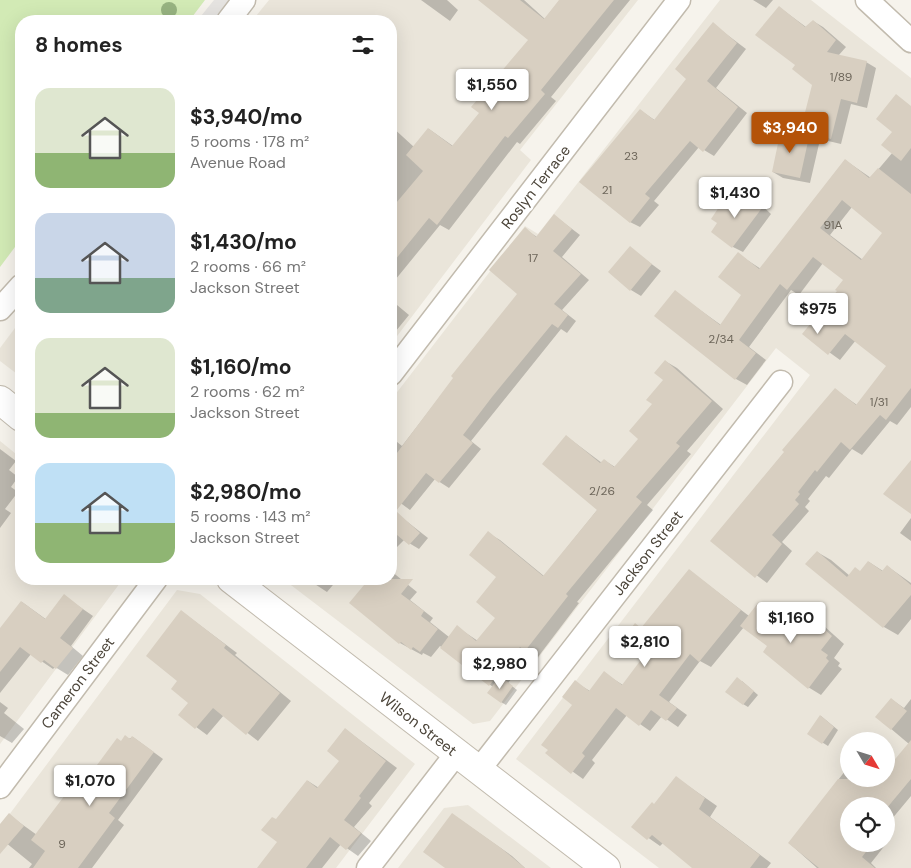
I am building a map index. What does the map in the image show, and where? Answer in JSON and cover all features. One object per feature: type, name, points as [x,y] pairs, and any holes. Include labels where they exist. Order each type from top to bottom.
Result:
[{"type":"street","points":[[233,15],[244,0]]},
{"type":"street","name":"Roslyn Terrace","points":[[397,366],[679,0]]},
{"type":"street","points":[[867,0],[911,42]]},
{"type":"street","points":[[0,309],[15,293]]},
{"type":"street","name":"Jackson Street","points":[[478,771],[782,382]]},
{"type":"street","points":[[0,400],[15,411]]},
{"type":"street","name":"Cameron Street","points":[[0,787],[152,585]]},
{"type":"street","name":"Wilson Street","points":[[240,585],[606,868]]},
{"type":"street","points":[[368,868],[456,754]]},
{"type":"shaded area","points":[[214,0],[233,0],[221,15],[202,15]]},
{"type":"shaded area","points":[[269,0],[638,0],[520,150],[531,160],[397,336],[397,15],[257,15]]},
{"type":"shaded area","points":[[720,0],[811,0],[911,78],[911,868],[659,868],[516,759],[810,375],[776,348],[490,721],[473,724],[291,585],[397,585],[397,392],[525,226],[538,234]]},
{"type":"shaded area","points":[[15,328],[15,372],[0,361],[0,348]]},
{"type":"shaded area","points":[[0,441],[15,453],[15,585],[119,585],[0,744]]},
{"type":"shaded area","points":[[177,590],[200,594],[415,764],[336,868],[0,868],[0,827]]},
{"type":"shaded area","points":[[468,805],[551,868],[398,868],[444,808]]},
{"type":"green space","points":[[0,0],[205,0],[194,15],[15,15],[15,247],[0,267]]},
{"type":"building","points":[[478,0],[520,0],[544,19],[559,0],[614,0],[541,90],[545,94],[508,138],[505,136],[437,225],[429,218],[397,258],[397,202],[423,171],[406,155],[428,128],[452,146],[479,113],[471,107],[528,40]]},
{"type":"building","points":[[779,6],[805,27],[813,20],[836,40],[827,52],[867,61],[857,103],[841,99],[831,139],[800,132],[812,85],[792,69],[795,65],[755,35]]},
{"type":"building","points":[[713,22],[737,43],[707,81],[738,107],[703,152],[690,141],[645,194],[650,198],[630,223],[579,182],[640,109],[654,120],[686,79],[675,69]]},
{"type":"building","points":[[896,94],[911,106],[911,148],[901,161],[881,145],[892,132],[876,119]]},
{"type":"building","points":[[781,129],[809,137],[800,178],[772,172]]},
{"type":"building","points":[[845,159],[869,178],[878,168],[911,194],[911,388],[886,420],[880,415],[850,450],[841,442],[817,472],[815,470],[798,492],[800,494],[795,500],[799,504],[772,535],[782,544],[755,578],[710,541],[784,452],[782,450],[835,388],[856,405],[886,366],[845,334],[828,355],[802,334],[837,291],[835,290],[843,280],[813,257],[787,290],[780,284],[739,340],[756,353],[735,380],[654,316],[675,290],[720,325],[741,295],[718,277],[738,252],[759,269]],"holes":[[[842,200],[882,233],[861,260],[820,228]]]},
{"type":"building","points":[[743,190],[762,208],[732,248],[711,232],[717,223],[711,219],[723,201],[730,206]]},
{"type":"building","points":[[554,214],[572,229],[553,251],[581,274],[554,304],[568,315],[558,328],[552,324],[492,397],[463,435],[473,443],[439,483],[426,473],[397,510],[397,453],[453,378],[451,376],[517,294],[489,270],[525,227],[536,237]]},
{"type":"building","points":[[630,246],[652,264],[630,291],[608,272]]},
{"type":"building","points":[[665,360],[712,401],[676,443],[680,446],[636,497],[642,502],[566,594],[568,596],[525,651],[520,647],[489,686],[440,648],[457,625],[476,641],[495,618],[476,602],[496,577],[469,555],[488,531],[543,576],[597,510],[542,464],[566,435],[600,463],[604,459],[614,467],[638,439],[629,431],[652,404],[646,400],[663,380],[654,373]]},
{"type":"building","points":[[911,460],[911,514],[883,494]]},
{"type":"building","points":[[397,512],[420,533],[409,545],[397,535]]},
{"type":"building","points":[[817,551],[847,577],[855,567],[860,571],[868,561],[882,571],[887,565],[911,585],[911,595],[883,628],[805,564]]},
{"type":"building","points":[[689,569],[741,610],[699,662],[690,654],[659,695],[677,708],[666,721],[651,710],[639,726],[616,708],[582,753],[585,756],[571,774],[545,753],[548,750],[541,745],[572,705],[562,697],[575,680],[589,691],[604,671],[622,685],[643,657],[622,640],[635,623],[641,628]]},
{"type":"building","points":[[397,579],[413,579],[401,594],[424,611],[421,616],[438,629],[420,652],[413,647],[411,650],[401,642],[399,644],[349,603],[364,585],[397,585]]},
{"type":"building","points":[[64,594],[83,609],[60,638],[73,648],[56,669],[44,660],[41,663],[20,647],[0,672],[0,628],[21,601],[45,619]]},
{"type":"building","points":[[758,603],[797,634],[811,617],[832,636],[821,650],[828,655],[826,658],[829,661],[808,689],[763,652],[767,646],[740,626]]},
{"type":"building","points":[[181,610],[226,645],[224,648],[280,693],[246,735],[213,708],[195,729],[178,715],[188,703],[171,689],[177,681],[146,656]]},
{"type":"building","points":[[500,676],[513,686],[501,703],[487,693]]},
{"type":"building","points":[[737,677],[754,691],[743,705],[725,692]]},
{"type":"building","points":[[891,698],[907,711],[891,730],[875,717]]},
{"type":"building","points":[[820,715],[834,727],[822,744],[807,734]]},
{"type":"building","points":[[345,728],[386,761],[359,796],[361,798],[344,820],[361,833],[346,850],[330,837],[306,868],[257,868],[277,842],[261,830],[272,817],[276,819],[307,780],[317,788],[339,761],[327,751]]},
{"type":"building","points":[[125,735],[130,739],[132,736],[154,752],[109,813],[115,818],[78,868],[33,868],[45,851],[31,840],[68,791],[75,796],[99,767],[97,765],[117,738],[121,741]]},
{"type":"building","points":[[911,740],[911,779],[895,798],[840,797],[840,852],[866,852],[862,857],[875,868],[819,868],[788,843],[838,779],[840,779],[840,788],[895,788],[895,759]]},
{"type":"building","points":[[676,776],[705,798],[699,809],[760,855],[750,868],[692,868],[652,835],[647,840],[631,827],[652,802],[654,804]]},
{"type":"building","points":[[9,813],[24,826],[0,854],[0,824]]},
{"type":"building","points":[[452,813],[501,848],[525,868],[445,868],[423,852]]}]
